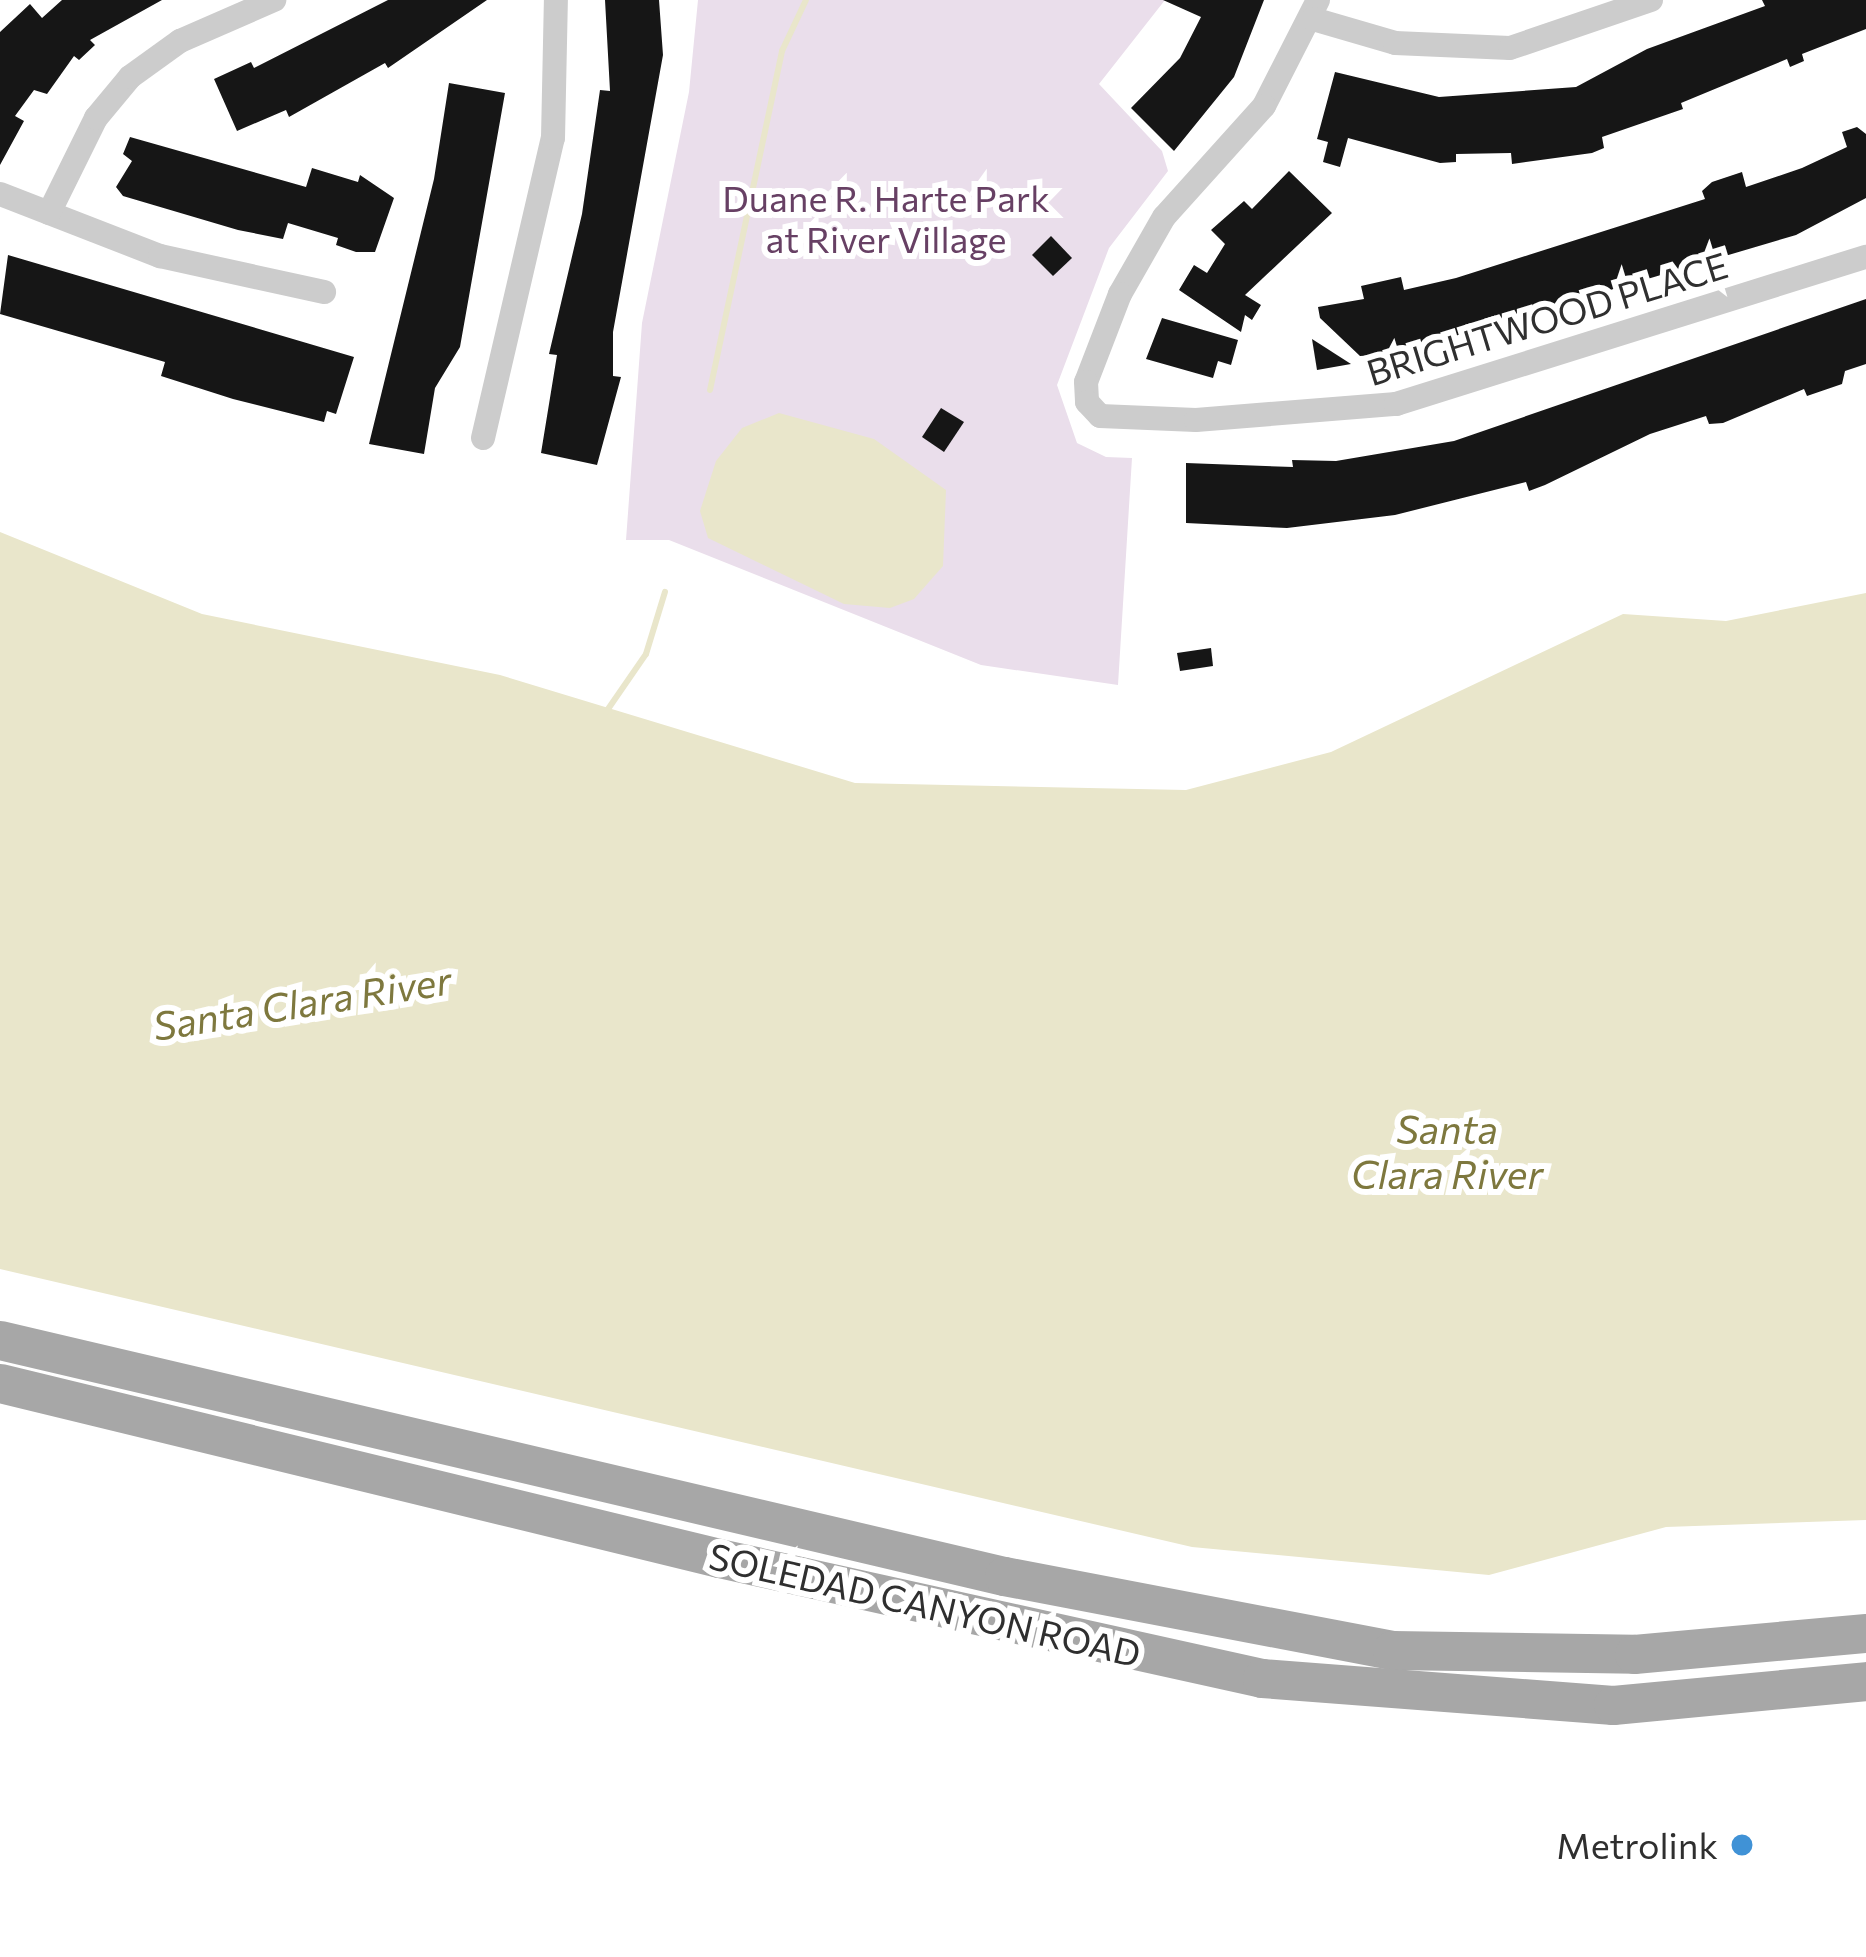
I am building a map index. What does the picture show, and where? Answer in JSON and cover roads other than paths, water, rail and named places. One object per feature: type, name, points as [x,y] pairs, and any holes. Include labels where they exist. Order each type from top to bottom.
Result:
[{"type":"main road","name":"SOLEDAD CANYON ROAD","points":[[0,1340],[979,1570],[1392,1649],[1634,1654],[1866,1633]]},
{"type":"main road","name":"SOLEDAD CANYON ROAD","points":[[0,1383],[719,1558],[1262,1678],[1613,1705],[1866,1681]]},
{"type":"main road","points":[[719,1558],[727,1547],[753,1540],[948,1584],[979,1570]]},
{"type":"street","points":[[49,213],[96,118],[130,77],[180,41],[274,0]]},
{"type":"street","points":[[483,438],[553,137],[556,0]]},
{"type":"street","points":[[1315,10],[1395,43],[1510,48],[1651,0]]},
{"type":"street","name":"BRIGHTWOOD PLACE","points":[[1315,10],[1264,106],[1164,217],[1120,294],[1086,382],[1087,402],[1100,416],[1196,421],[1396,404],[1866,257]]},
{"type":"street","points":[[0,194],[160,256],[324,292]]},
{"type":"water","points":[[779,413],[874,439],[946,490],[943,566],[914,599],[890,608],[844,604],[708,538],[700,511],[716,461],[742,428]]},
{"type":"water","name":"Santa Clara River","points":[[0,532],[202,614],[500,675],[855,783],[1186,790],[1331,752],[1623,614],[1726,621],[1866,593],[1866,1520],[1666,1527],[1489,1575],[1192,1547],[0,1269]]},
{"type":"waterway","points":[[710,390],[782,51],[806,0]]},
{"type":"waterway","points":[[606,712],[646,654],[665,592]]},
{"type":"place","name":"Metrolink","points":[[1742,1845]]},
{"type":"park label","name":"Duane R. Harte Park at River Village","points":[[886,218]]}]
